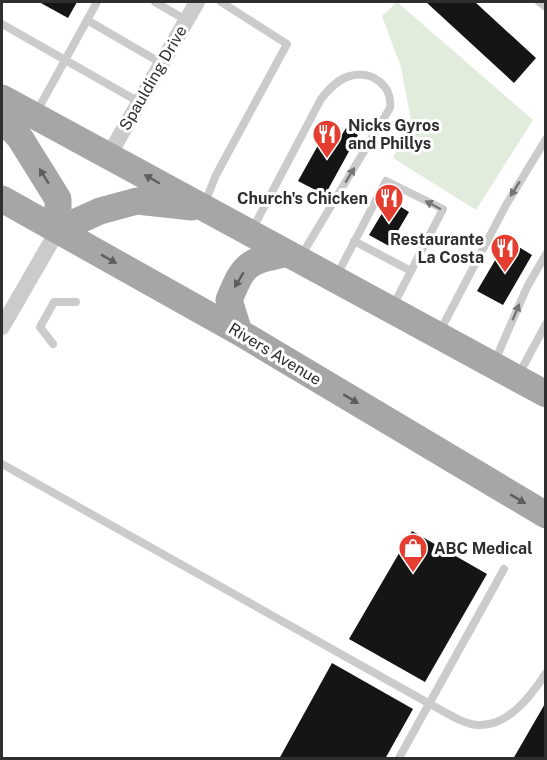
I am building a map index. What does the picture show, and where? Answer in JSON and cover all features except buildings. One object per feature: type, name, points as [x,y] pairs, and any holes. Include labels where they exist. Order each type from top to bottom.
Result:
[{"type":"main road","points":[[2,98],[334,281],[546,394]]},
{"type":"main road","points":[[2,119],[20,138],[58,199],[58,230],[100,210],[137,201],[203,208]]},
{"type":"main road","name":"Rivers Avenue","points":[[2,199],[239,332],[546,515]]},
{"type":"main road","points":[[239,332],[229,300],[237,279],[254,260],[291,257]]},
{"type":"street","name":"Spaulding Drive","points":[[109,155],[197,2]]},
{"type":"street","points":[[2,327],[58,230]]},
{"type":"lane","points":[[34,116],[97,2]]},
{"type":"lane","points":[[155,2],[186,20]]},
{"type":"lane","points":[[203,208],[216,175],[287,44],[221,2]]},
{"type":"lane","points":[[539,2],[546,7]]},
{"type":"lane","points":[[87,20],[161,63]]},
{"type":"lane","points":[[2,24],[139,102]]},
{"type":"lane","points":[[249,234],[321,99],[331,87],[349,76],[370,76],[385,87],[391,100],[390,108],[291,257]]},
{"type":"lane","points":[[437,336],[506,205],[546,140]]},
{"type":"lane","points":[[334,281],[386,181],[443,209],[391,311]]},
{"type":"lane","points":[[354,241],[411,271]]},
{"type":"lane","points":[[493,366],[527,287],[546,254]]},
{"type":"lane","points":[[52,344],[40,327],[54,302],[76,302]]},
{"type":"lane","points":[[517,378],[546,324]]},
{"type":"lane","points":[[2,464],[430,704],[479,725],[512,715],[546,673]]},
{"type":"lane","points":[[399,759],[504,569]]},
{"type":"green space","points":[[397,2],[533,120],[476,210],[393,158],[411,121],[401,67],[382,16]]},
{"type":"place","name":"Nicks Gyros and Phillys","points":[[327,160]]},
{"type":"place","name":"Church's Chicken","points":[[389,224]]},
{"type":"place","name":"Restaurante La Costa","points":[[505,274]]},
{"type":"place","name":"ABC Medical","points":[[413,574]]}]
